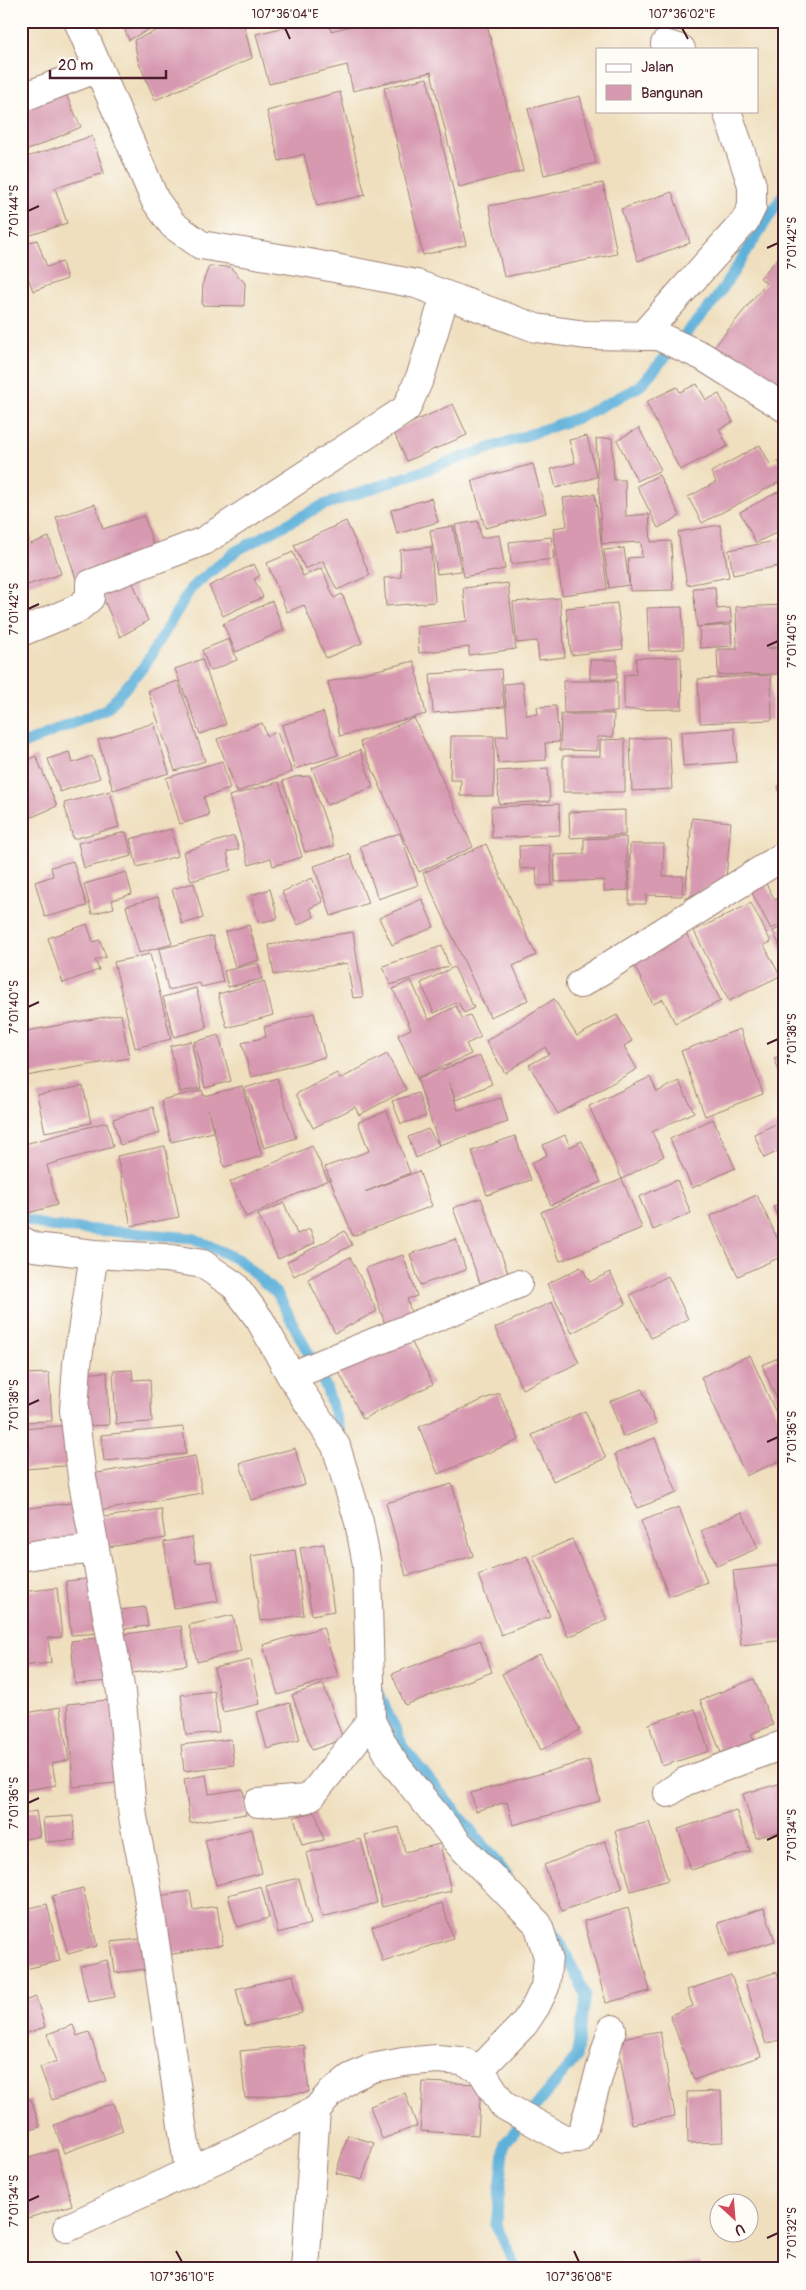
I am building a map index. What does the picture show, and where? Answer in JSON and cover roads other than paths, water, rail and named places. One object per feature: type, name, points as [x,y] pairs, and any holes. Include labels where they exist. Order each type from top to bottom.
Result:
[{"type":"street","points":[[78,21],[155,200],[172,225],[201,245],[416,284],[536,328],[586,335],[650,336],[702,356],[785,408]]},
{"type":"street","points":[[21,98],[98,68]]},
{"type":"street","points":[[650,336],[745,221],[752,207],[752,185],[727,112]]},
{"type":"street","points":[[21,632],[76,609],[90,598],[90,584],[204,541],[406,409],[421,375],[445,295]]},
{"type":"street","points":[[580,984],[785,855]]},
{"type":"street","points":[[21,1240],[34,1247],[94,1254],[165,1258],[203,1264],[235,1286],[298,1373],[336,1446],[359,1522],[367,1565],[371,1721],[391,1759],[459,1844],[538,1924],[548,1957],[545,1987],[524,2024],[480,2070]]},
{"type":"street","points":[[94,1254],[78,1364],[74,1410],[95,1550],[121,1692],[133,1817],[146,1882],[190,2172]]},
{"type":"street","points":[[298,1373],[518,1284]]},
{"type":"street","points":[[21,1557],[45,1553],[95,1550]]},
{"type":"street","points":[[258,1804],[305,1799],[312,1794],[371,1721]]},
{"type":"street","points":[[668,1793],[684,1782],[785,1744]]},
{"type":"street","points":[[67,2228],[190,2172],[316,2110],[330,2094],[350,2078],[372,2068],[404,2062],[437,2059],[461,2061],[480,2070],[503,2105],[564,2139],[578,2138],[583,2130],[612,2029]]},
{"type":"street","points":[[305,2269],[316,2110]]},
{"type":"waterway","points":[[21,745],[107,709],[145,665],[191,588],[236,551],[321,506],[583,416],[640,386],[716,299],[785,192]]},
{"type":"waterway","points":[[21,1218],[47,1226],[193,1238],[241,1261],[278,1295],[326,1387],[342,1437]]},
{"type":"waterway","points":[[379,1693],[403,1747],[507,1875]]},
{"type":"waterway","points":[[517,2269],[496,2225],[505,2143],[576,2058],[586,1995],[560,1942],[548,1927]]}]
